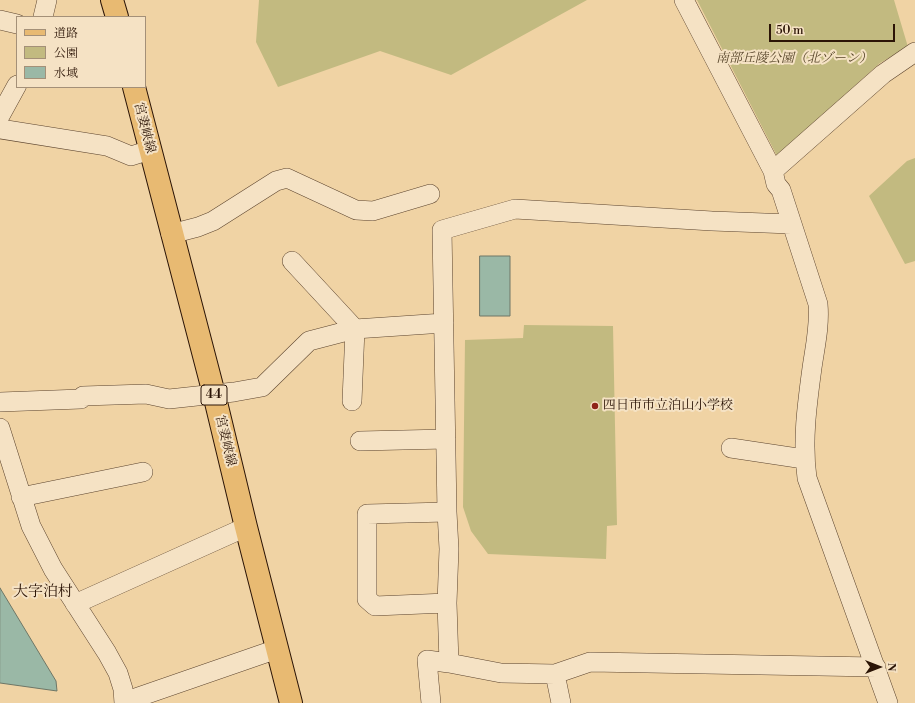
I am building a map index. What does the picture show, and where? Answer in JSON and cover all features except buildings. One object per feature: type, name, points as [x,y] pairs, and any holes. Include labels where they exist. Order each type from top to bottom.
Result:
[{"type":"main road","points":[[112,0],[117,16]]},
{"type":"main road","name":"宮妻峡線","points":[[134,88],[171,234],[214,394],[291,703]]},
{"type":"street","points":[[43,16],[47,0]]},
{"type":"street","points":[[684,0],[773,171],[776,184],[781,190],[818,304],[819,320],[807,406],[804,459],[807,478],[888,703]]},
{"type":"street","points":[[0,20],[16,24]]},
{"type":"street","points":[[773,171],[883,74],[915,52]]},
{"type":"street","points":[[0,115],[16,87]]},
{"type":"street","points":[[0,129],[107,146],[131,156],[150,150]]},
{"type":"street","points":[[171,234],[198,227],[213,221],[276,181],[287,178],[356,210],[373,211],[430,194]]},
{"type":"street","points":[[450,663],[447,603],[449,549],[442,230],[516,209],[712,221],[791,224]]},
{"type":"street","points":[[292,261],[355,329],[352,401]]},
{"type":"street","points":[[0,402],[81,399],[84,396],[120,394],[146,394],[169,399],[262,387],[309,341],[355,329],[444,322]]},
{"type":"street","points":[[0,428],[31,526],[52,569],[107,653],[118,673],[123,689],[124,703],[277,649]]},
{"type":"street","points":[[360,441],[446,439]]},
{"type":"street","points":[[730,448],[804,459]]},
{"type":"street","points":[[21,497],[143,472]]},
{"type":"street","points":[[447,512],[367,514],[367,599],[375,606],[447,603]]},
{"type":"street","points":[[75,604],[246,527]]},
{"type":"street","points":[[431,703],[427,660],[501,673],[555,674],[590,662],[876,667]]},
{"type":"street","points":[[555,674],[561,703]]},
{"type":"green space","points":[[259,0],[587,0],[451,75],[380,51],[278,87],[256,42]]},
{"type":"green space","name":"南部丘陵公園（北ゾーン）","points":[[697,0],[894,0],[908,47],[880,63],[777,156]]},
{"type":"green space","points":[[915,158],[915,261],[905,264],[869,196],[907,161]]},
{"type":"green space","points":[[524,325],[613,326],[617,525],[607,526],[606,559],[488,554],[471,531],[463,507],[465,340],[523,338]]},
{"type":"water","points":[[480,256],[510,256],[510,316],[480,316]]},
{"type":"water","points":[[0,588],[56,681],[57,691],[0,683]]},
{"type":"place","name":"四日市市立泊山小学校","points":[[595,406]]},
{"type":"district","name":"大字泊村","points":[[43,592]]}]
